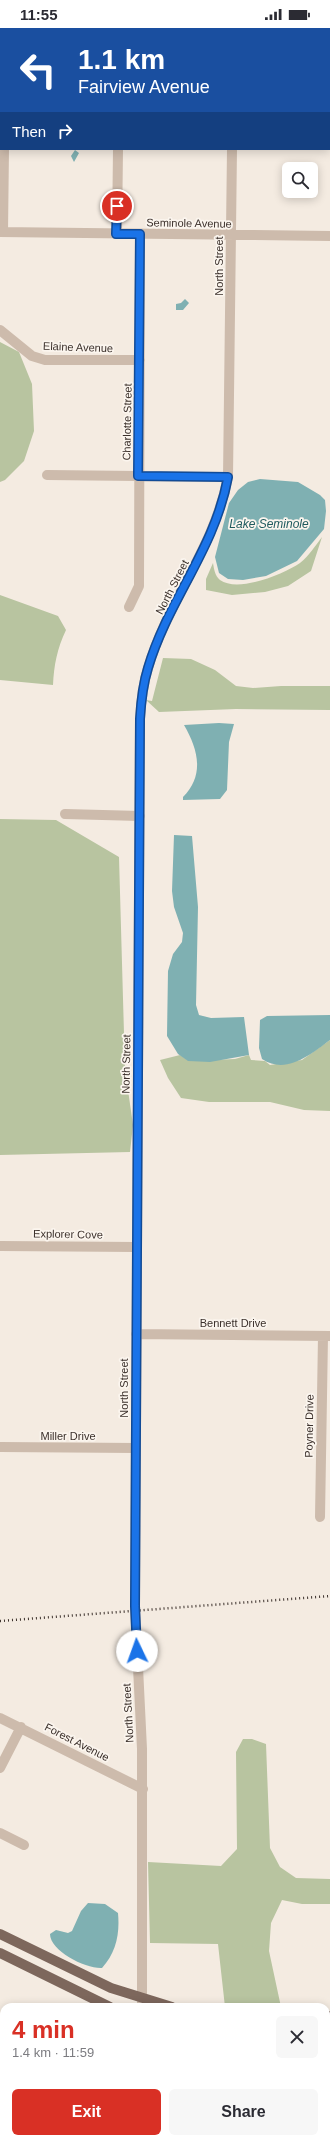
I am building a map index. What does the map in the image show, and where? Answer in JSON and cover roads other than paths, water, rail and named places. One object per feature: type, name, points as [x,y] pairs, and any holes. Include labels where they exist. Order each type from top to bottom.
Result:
[{"type":"main road","points":[[0,1934],[142,2002]]},
{"type":"main road","points":[[0,1953],[102,2003]]},
{"type":"street","points":[[1,232],[4,150]]},
{"type":"street","points":[[116,234],[118,150]]},
{"type":"street","name":"North Street","points":[[142,2002],[143,1789],[135,1606],[140,719],[142,691],[154,648],[214,526],[224,497],[228,477],[232,150]]},
{"type":"street","name":"Seminole Avenue","points":[[1,232],[330,236]]},
{"type":"street","name":"Charlotte Street","points":[[129,607],[139,586],[138,476],[140,234]]},
{"type":"street","name":"Elaine Avenue","points":[[0,330],[32,356],[45,360],[140,360]]},
{"type":"street","points":[[47,475],[228,477]]},
{"type":"street","points":[[65,814],[140,816]]},
{"type":"street","name":"Explorer Cove","points":[[0,1246],[136,1247]]},
{"type":"street","name":"Bennett Drive","points":[[136,1334],[326,1336]]},
{"type":"street","name":"Poyner Drive","points":[[320,1517],[326,1336]]},
{"type":"street","name":"Miller Drive","points":[[0,1447],[136,1448]]},
{"type":"street","name":"Forest Avenue","points":[[0,1718],[143,1789]]},
{"type":"street","points":[[0,1768],[20,1727]]},
{"type":"street","points":[[0,1833],[24,1845]]},
{"type":"water","points":[[75,150],[79,153],[74,162],[71,156]]},
{"type":"water","points":[[185,299],[189,303],[183,310],[176,310],[176,304],[181,303]]},
{"type":"water","name":"Lake Seminole","points":[[260,479],[298,482],[320,495],[325,500],[326,511],[324,529],[297,561],[266,576],[243,580],[228,579],[219,573],[215,557],[229,503],[238,490],[248,482]]},
{"type":"water","points":[[219,723],[234,724],[229,742],[227,790],[220,799],[183,800],[183,797],[190,789],[197,771],[196,753],[184,725]]},
{"type":"water","points":[[174,835],[192,836],[198,907],[196,1005],[199,1015],[211,1018],[244,1017],[249,1055],[210,1062],[188,1061],[178,1054],[167,1036],[168,971],[173,954],[182,942],[183,933],[174,907],[172,891]]},
{"type":"water","points":[[330,1015],[330,1040],[314,1052],[289,1064],[280,1065],[262,1059],[259,1048],[260,1020],[267,1016]]},
{"type":"water","points":[[88,1903],[105,1904],[118,1913],[118,1936],[114,1950],[102,1968],[87,1966],[70,1958],[56,1947],[50,1934],[56,1930],[68,1933],[72,1931],[81,1911]]},
{"type":"railway","points":[[0,1621],[330,1596]]}]
